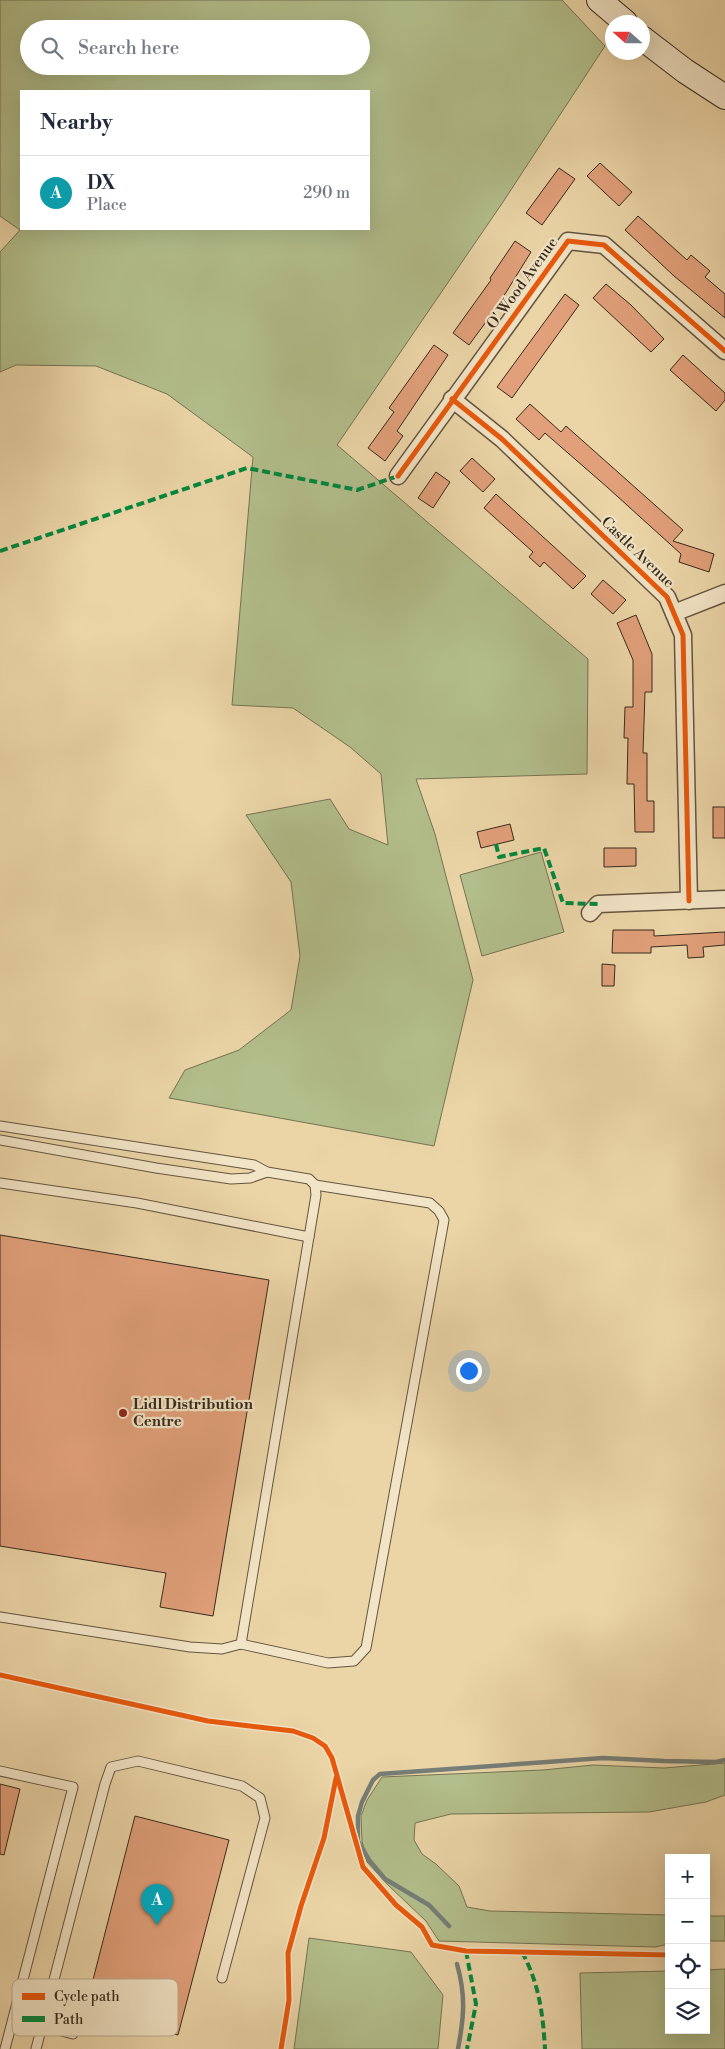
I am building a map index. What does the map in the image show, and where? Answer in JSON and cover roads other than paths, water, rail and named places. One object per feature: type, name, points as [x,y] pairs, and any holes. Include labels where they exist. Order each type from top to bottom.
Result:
[{"type":"main road","points":[[599,0],[617,15]]},
{"type":"main road","points":[[650,44],[685,71],[725,97]]},
{"type":"street","name":"O' Wood Avenue","points":[[398,476],[568,241],[604,245],[725,351]]},
{"type":"street","name":"Castle Avenue","points":[[452,399],[502,439],[667,597],[683,635],[689,901]]},
{"type":"street","points":[[674,613],[725,594]]},
{"type":"street","points":[[590,913],[598,904],[725,899]]},
{"type":"lane","points":[[0,1126],[254,1165],[267,1172],[309,1179],[315,1186],[316,1195],[241,1644]]},
{"type":"lane","points":[[0,1140],[156,1168],[231,1179],[250,1178],[267,1172]]},
{"type":"lane","points":[[0,1183],[137,1203],[309,1237]]},
{"type":"lane","points":[[0,1617],[190,1647],[222,1649],[241,1644],[328,1663],[354,1661],[366,1648],[444,1220],[439,1211],[430,1203],[315,1186]]},
{"type":"lane","points":[[54,1979],[111,1767],[138,1761],[242,1786],[260,1798],[265,1818],[222,1978]]},
{"type":"lane","points":[[0,1771],[73,1788],[23,1979]]},
{"type":"lane","points":[[5,2049],[12,2022]]},
{"type":"lane","points":[[36,2049],[39,2036]]},
{"type":"waterway","points":[[449,1926],[429,1905],[385,1879],[369,1860],[358,1841],[358,1816],[362,1802],[373,1780],[380,1774],[603,1758],[716,1762],[725,1760]]},
{"type":"waterway","points":[[457,1964],[463,1997],[462,2027],[458,2049]]},
{"type":"place","name":"Lidl Distribution Centre","points":[[123,1413]]},
{"type":"place","name":"DX","points":[[157,1925]]}]
